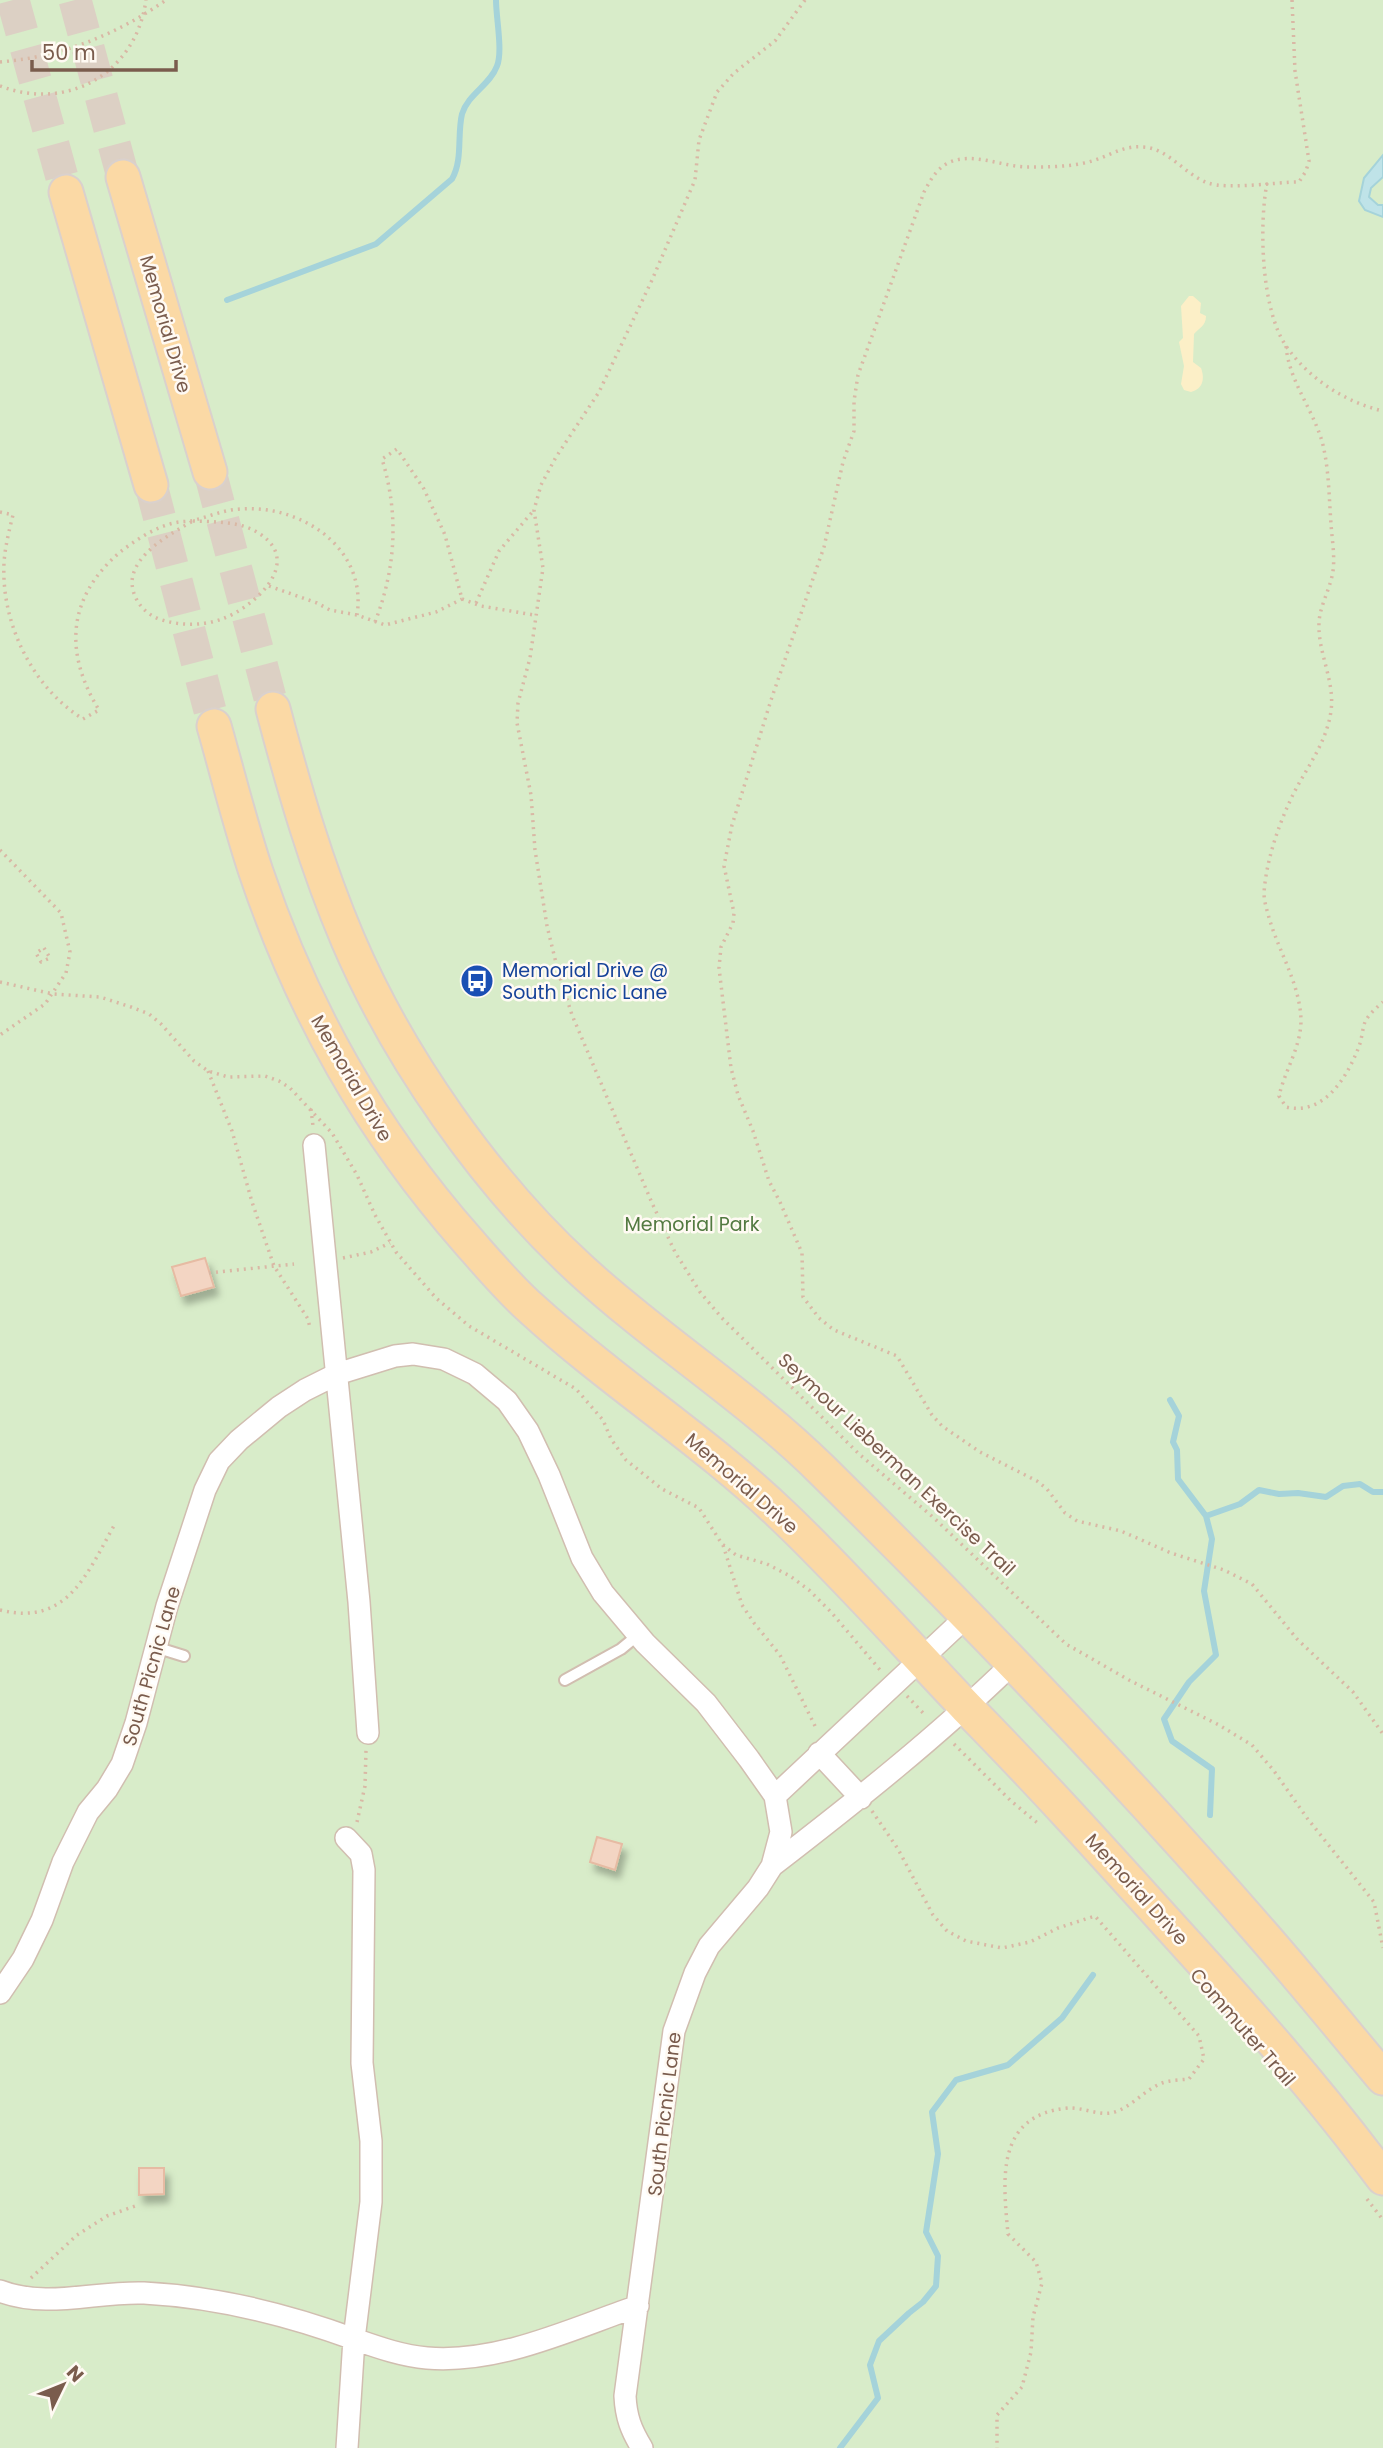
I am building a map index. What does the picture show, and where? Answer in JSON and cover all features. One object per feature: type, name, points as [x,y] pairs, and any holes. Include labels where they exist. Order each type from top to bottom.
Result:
[{"type":"main road","name":"Memorial Drive","points":[[123,177],[210,472]]},
{"type":"main road","points":[[66,192],[151,485]]},
{"type":"main road","points":[[273,709],[310,839],[350,943],[412,1060],[488,1168],[529,1217],[574,1264],[622,1308],[792,1442],[966,1617],[1098,1754],[1252,1922],[1383,2078]]},
{"type":"main road","name":"Memorial Drive","points":[[214,726],[255,870],[303,991],[339,1062],[401,1160],[503,1281],[579,1351],[699,1444],[782,1515],[1050,1793],[1213,1973],[1339,2119],[1375,2188]]},
{"type":"street","points":[[314,1146],[359,1602],[368,1733]]},
{"type":"street","name":"South Picnic Lane","points":[[0,1993],[23,1959],[42,1920],[63,1862],[88,1812],[122,1764],[136,1723],[155,1647],[205,1490],[219,1461],[239,1440],[279,1407],[337,1369],[395,1356],[428,1355],[459,1364],[508,1401],[528,1431],[549,1475],[590,1574],[614,1608],[638,1635],[706,1703],[775,1796],[781,1832],[772,1867]]},
{"type":"street","points":[[775,1796],[966,1617]]},
{"type":"street","name":"South Picnic Lane","points":[[642,2448],[626,2417],[625,2396],[667,2074],[678,2016],[695,1973],[709,1946],[758,1888],[772,1867],[861,1798],[967,1707],[1012,1664]]},
{"type":"street","points":[[819,1753],[861,1798]]},
{"type":"street","points":[[346,1838],[361,1854],[364,1870],[362,2063],[371,2141],[371,2202],[354,2340],[347,2448]]},
{"type":"street","points":[[6,2294],[46,2300],[142,2293],[216,2300],[276,2313],[354,2340],[426,2358],[477,2357],[638,2306]]},
{"type":"lane","points":[[565,1680],[621,1649],[638,1635]]},
{"type":"lane","points":[[155,1647],[184,1656]]},
{"type":"path","points":[[0,86],[21,93],[46,95],[70,91],[93,82],[113,68],[129,49],[146,0]]},
{"type":"path","points":[[0,62],[44,56],[90,42],[166,0]]},
{"type":"path","name":"Seymour Lieberman Exercise Trail","points":[[805,0],[775,41],[734,73],[717,92],[699,140],[695,180],[652,279],[599,391],[541,485],[534,510],[542,569],[530,658],[518,703],[517,723],[531,795],[535,850],[547,926],[572,1015],[652,1203],[676,1252],[700,1292],[721,1317],[859,1454],[934,1518],[1066,1644],[1252,1745],[1374,1902],[1383,1948]]},
{"type":"path","points":[[1292,0],[1295,71],[1309,161],[1300,182],[1210,184],[1153,149],[1143,146],[1072,165],[1025,167],[962,159],[947,163],[933,176],[924,192],[858,375],[854,401],[854,431],[843,462],[824,547],[772,697],[732,825],[724,866],[734,913],[733,923],[721,947],[719,968],[731,1068],[738,1095],[753,1130],[769,1181],[802,1252],[803,1297],[819,1318],[834,1329],[897,1356],[932,1415],[942,1426],[980,1452],[1038,1481],[1065,1513],[1077,1521],[1121,1531],[1171,1553],[1224,1570],[1252,1584],[1297,1639],[1353,1692],[1383,1734]]},
{"type":"path","points":[[1267,183],[1262,211],[1263,254],[1274,315],[1286,346],[1287,360],[1322,443],[1328,478],[1334,567],[1329,591],[1319,615],[1321,646],[1332,707],[1323,743],[1290,801],[1269,862],[1264,896],[1272,932],[1291,975],[1301,1020],[1296,1048],[1279,1096],[1286,1107],[1298,1110],[1311,1107],[1330,1096],[1355,1056],[1365,1023],[1383,1002]]},
{"type":"path","points":[[1286,346],[1332,390],[1350,401],[1383,411]]},
{"type":"path","points":[[375,622],[385,597],[392,566],[394,515],[382,458],[397,449],[424,489],[444,535],[462,599]]},
{"type":"path","points":[[0,512],[13,515],[4,562],[4,587],[16,634],[41,680],[71,712],[83,719],[99,710],[87,689],[76,654],[75,632],[85,593],[101,570],[126,547],[174,523],[193,521],[232,510],[257,510],[287,515],[313,527],[334,541],[352,566],[360,597],[357,615]]},
{"type":"path","points":[[475,603],[499,551],[534,510]]},
{"type":"path","points":[[193,521],[242,526],[259,532],[275,551],[276,567],[269,586],[248,606],[209,622],[171,623],[152,616],[136,600],[133,589],[135,570],[158,542],[193,521]]},
{"type":"path","points":[[269,586],[330,610],[357,615],[385,625],[436,612],[462,599],[481,606],[535,616]]},
{"type":"path","points":[[0,850],[61,913],[70,952],[65,973],[45,1004],[0,1035]]},
{"type":"path","points":[[0,982],[53,994],[100,996],[149,1014],[208,1071],[228,1077],[265,1076],[290,1088],[343,1149],[390,1242],[436,1298],[469,1326],[576,1389],[603,1420],[611,1439],[626,1460],[662,1489],[699,1508],[722,1544],[742,1605],[780,1655],[817,1726],[819,1753]]},
{"type":"path","points":[[208,1071],[232,1131],[274,1266],[308,1319],[324,1359],[337,1369]]},
{"type":"path","points":[[333,1259],[371,1252],[390,1242]]},
{"type":"path","points":[[209,1273],[294,1264]]},
{"type":"path","points":[[0,1611],[19,1615],[49,1610],[79,1587],[115,1524]]},
{"type":"path","points":[[722,1544],[736,1555],[767,1564],[800,1583],[831,1612],[884,1674]]},
{"type":"path","points":[[908,1698],[932,1721]]},
{"type":"path","points":[[346,1838],[359,1819],[365,1786],[368,1733]]},
{"type":"path","points":[[952,1743],[1011,1801],[1048,1831]]},
{"type":"path","points":[[861,1798],[898,1849],[933,1914],[947,1931],[966,1941],[1002,1948],[1030,1942],[1058,1928],[1095,1916],[1199,2036],[1204,2060],[1189,2079],[1162,2083],[1110,2113],[1070,2108],[1039,2113],[1019,2130],[1007,2156],[1005,2199],[1008,2234],[1036,2262],[1042,2283],[1033,2317],[1031,2352],[1022,2387],[997,2415],[996,2448]]},
{"type":"path","points":[[1375,2188],[1383,2220]]},
{"type":"path","points":[[6,2294],[77,2235],[107,2216],[138,2205]]},
{"type":"green space","name":"Memorial Park","points":[[0,0],[1383,0],[1383,2448],[0,2448]]},
{"type":"sand","points":[[1189,296],[1201,303],[1200,313],[1206,316],[1204,325],[1194,334],[1193,362],[1201,368],[1203,380],[1198,389],[1191,392],[1184,390],[1181,384],[1184,366],[1179,342],[1183,338],[1181,306]]},
{"type":"water","points":[[1383,155],[1383,177],[1371,188],[1369,197],[1378,205],[1383,205],[1383,217],[1365,210],[1359,201],[1364,178]]},
{"type":"building","points":[[205,1258],[214,1287],[181,1296],[172,1267]]},
{"type":"building","points":[[597,1837],[622,1844],[615,1870],[590,1862]]},
{"type":"building","points":[[139,2168],[164,2168],[164,2194],[139,2195]]},
{"type":"waterway","points":[[227,300],[376,244],[452,179],[459,156],[462,114],[469,101],[494,73],[499,60],[496,0]]},
{"type":"waterway","points":[[1170,1400],[1179,1416],[1173,1442],[1177,1450],[1178,1479],[1206,1516]]},
{"type":"waterway","points":[[1210,1815],[1212,1769],[1172,1741],[1164,1719],[1189,1682],[1216,1655],[1204,1591],[1212,1539],[1206,1516],[1240,1504],[1259,1490],[1326,1497],[1343,1486],[1360,1484],[1373,1492],[1383,1492]]},
{"type":"waterway","points":[[840,2448],[878,2398],[870,2365],[879,2341],[923,2302],[936,2286],[938,2256],[926,2232],[938,2154],[932,2112],[956,2080],[1008,2065],[1062,2018],[1093,1975]]},
{"type":"tunnel","points":[[13,0],[66,192]]},
{"type":"tunnel","points":[[75,0],[123,177]]},
{"type":"tunnel","points":[[210,472],[273,709]]},
{"type":"tunnel","points":[[151,485],[214,726]]},
{"type":"place","name":"Memorial Drive @ South Picnic Lane","points":[[477,981]]}]
